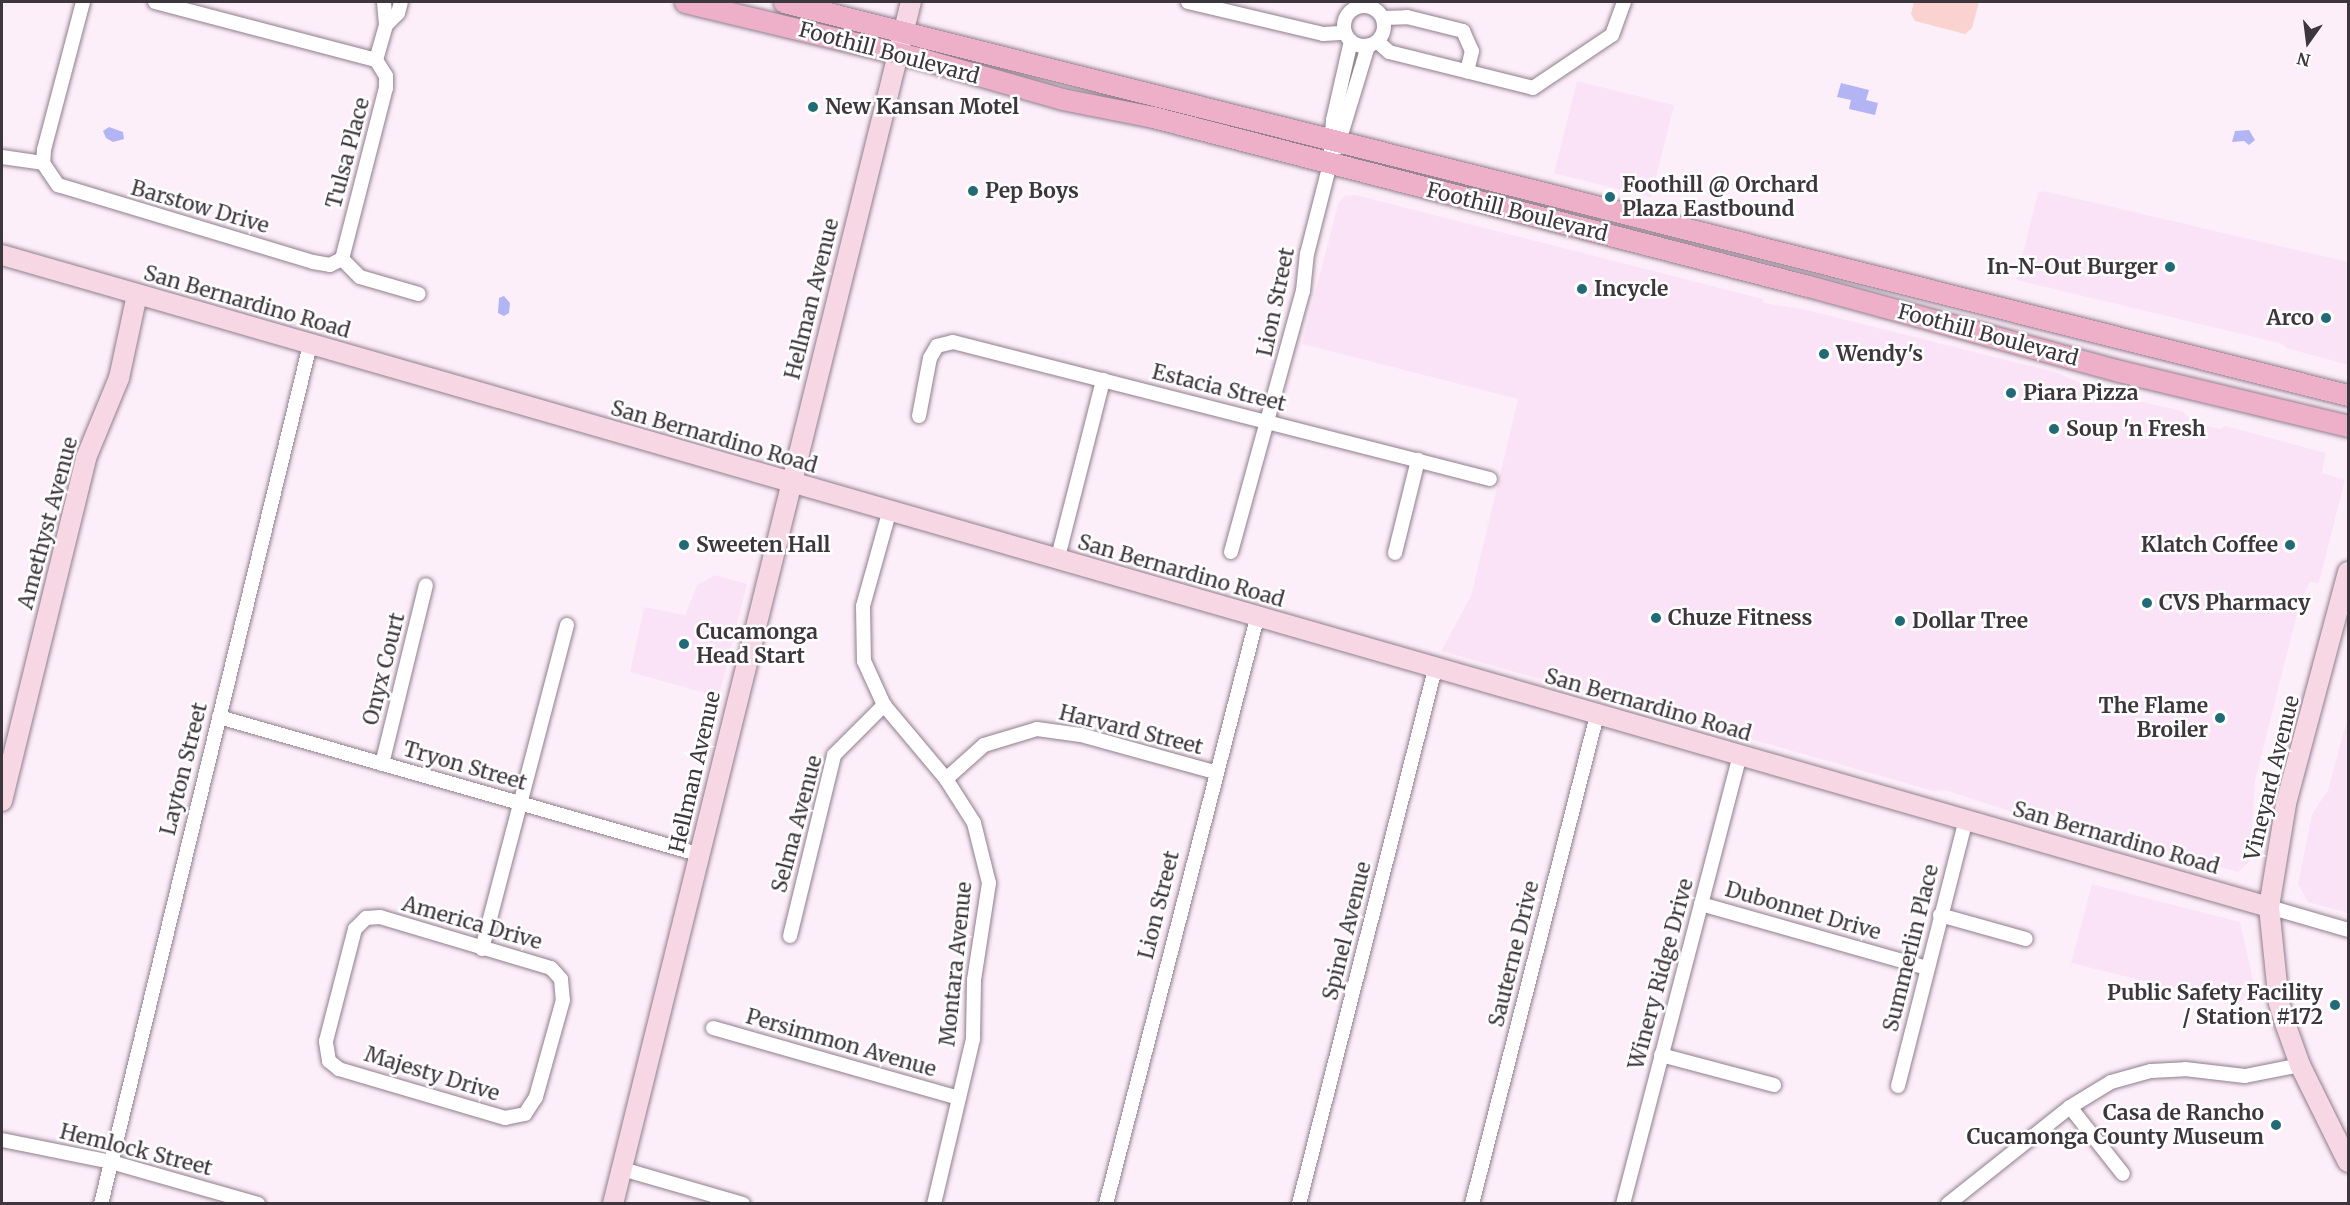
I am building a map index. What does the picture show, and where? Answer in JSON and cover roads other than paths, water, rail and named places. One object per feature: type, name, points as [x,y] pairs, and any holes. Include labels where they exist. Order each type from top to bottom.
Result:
[{"type":"main road","name":"Foothill Boulevard","points":[[685,2],[898,53],[1062,99],[1153,117],[1808,286],[2119,371],[2349,426]]},
{"type":"main road","name":"Foothill Boulevard","points":[[784,2],[2349,395]]},
{"type":"street","points":[[2,158],[43,162],[83,2]]},
{"type":"street","points":[[155,2],[376,60],[386,25],[384,2]]},
{"type":"street","points":[[386,25],[398,13],[400,2]]},
{"type":"street","name":"Hellman Avenue","points":[[613,1203],[911,2]]},
{"type":"street","points":[[1188,2],[1236,7],[1323,34],[1348,37],[1373,44],[1389,52],[1533,88],[1612,36],[1624,2]]},
{"type":"street","points":[[1336,142],[1333,120],[1348,37],[1346,18],[1348,6],[1368,6],[1383,18],[1407,17],[1463,31],[1472,51],[1467,71]]},
{"type":"street","points":[[1336,142],[1373,44],[1384,31],[1383,18]]},
{"type":"street","name":"Tulsa Place","points":[[342,259],[386,88],[386,76],[376,60]]},
{"type":"street","name":"Lion Street","points":[[1231,552],[1264,421],[1274,404],[1303,291],[1307,254],[1336,142]]},
{"type":"street","name":"Barstow Drive","points":[[43,162],[51,177],[68,190],[302,259],[330,265],[342,259]]},
{"type":"street","name":"San Bernardino Road","points":[[2,255],[889,513],[2349,930]]},
{"type":"street","points":[[342,259],[360,277],[419,294]]},
{"type":"street","name":"Amethyst Avenue","points":[[2,801],[9,741],[86,458],[119,378],[137,295]]},
{"type":"street","name":"Estacia Street","points":[[919,416],[930,358],[937,346],[952,342],[1490,479]]},
{"type":"street","name":"Layton Street","points":[[101,1203],[310,345]]},
{"type":"street","points":[[1057,561],[1104,380]]},
{"type":"street","points":[[1395,553],[1418,460]]},
{"type":"street","name":"Montara Avenue","points":[[889,513],[863,606],[861,633],[864,660],[884,705],[946,779],[974,823],[988,883],[974,980],[973,1039],[934,1203]]},
{"type":"street","name":"Vineyard Avenue","points":[[2349,572],[2286,804],[2269,907],[2279,1003],[2300,1065],[2349,1162]]},
{"type":"street","name":"Onyx Court","points":[[382,764],[426,585]]},
{"type":"street","name":"Lion Street","points":[[1106,1203],[1214,772],[1257,618]]},
{"type":"street","points":[[482,949],[522,804],[567,625]]},
{"type":"street","name":"Spinel Avenue","points":[[1299,1203],[1435,669]]},
{"type":"street","name":"Selma Avenue","points":[[790,936],[834,755],[884,705]]},
{"type":"street","name":"Sauterne Drive","points":[[1472,1203],[1597,715]]},
{"type":"street","name":"Tryon Street","points":[[219,717],[701,855]]},
{"type":"street","name":"Harvard Street","points":[[946,779],[984,745],[1037,729],[1081,735],[1214,772]]},
{"type":"street","name":"Winery Ridge Drive","points":[[1623,1203],[1740,756]]},
{"type":"street","name":"Summerlin Place","points":[[1898,1086],[1966,820]]},
{"type":"street","name":"Dubonnet Drive","points":[[1701,904],[1927,968]]},
{"type":"street","points":[[1940,915],[2026,939]]},
{"type":"street","name":"America Drive","points":[[329,1061],[326,1041],[356,929],[366,918],[380,917],[551,968],[561,979],[563,1000],[536,1097],[525,1114]]},
{"type":"street","name":"Persimmon Avenue","points":[[713,1028],[958,1098]]},
{"type":"street","points":[[1661,1055],[1774,1085]]},
{"type":"street","name":"Majesty Drive","points":[[329,1061],[339,1069],[505,1118],[525,1114]]},
{"type":"street","points":[[1952,1202],[2070,1107],[2111,1082],[2151,1071],[2185,1069],[2245,1076],[2300,1065]]},
{"type":"street","points":[[2070,1107],[2123,1174]]},
{"type":"street","name":"Hemlock Street","points":[[2,1140],[111,1162],[258,1203]]},
{"type":"street","points":[[622,1169],[743,1203]]},
{"type":"water","points":[[1841,83],[1869,90],[1866,100],[1878,103],[1875,115],[1849,109],[1851,100],[1837,97]]},
{"type":"water","points":[[109,127],[123,132],[124,139],[113,142],[106,138],[103,131]]},
{"type":"water","points":[[2249,130],[2255,140],[2249,145],[2244,141],[2232,142],[2235,131]]},
{"type":"water","points":[[504,296],[510,303],[509,313],[504,316],[498,313],[499,298]]},
{"type":"place","name":"New Kansan Motel","points":[[813,107]]},
{"type":"place","name":"Pep Boys","points":[[973,191]]},
{"type":"place","name":"Foothill @ Orchard Plaza Eastbound","points":[[1610,197]]},
{"type":"place","name":"In-N-Out Burger","points":[[2170,267]]},
{"type":"place","name":"Incycle","points":[[1582,289]]},
{"type":"place","name":"Arco","points":[[2326,318]]},
{"type":"place","name":"Wendy's","points":[[1824,354]]},
{"type":"place","name":"Piara Pizza","points":[[2011,393]]},
{"type":"place","name":"Soup 'n Fresh","points":[[2054,429]]},
{"type":"place","name":"Sweeten Hall","points":[[684,545]]},
{"type":"place","name":"Klatch Coffee","points":[[2290,545]]},
{"type":"place","name":"CVS Pharmacy","points":[[2147,603]]},
{"type":"place","name":"Chuze Fitness","points":[[1656,618]]},
{"type":"place","name":"Dollar Tree","points":[[1900,621]]},
{"type":"place","name":"Cucamonga Head Start","points":[[684,644]]},
{"type":"place","name":"The Flame Broiler","points":[[2220,718]]},
{"type":"place","name":"Public Safety Facility / Station #172","points":[[2335,1005]]},
{"type":"place","name":"Casa de Rancho Cucamonga County Museum","points":[[2276,1125]]}]
